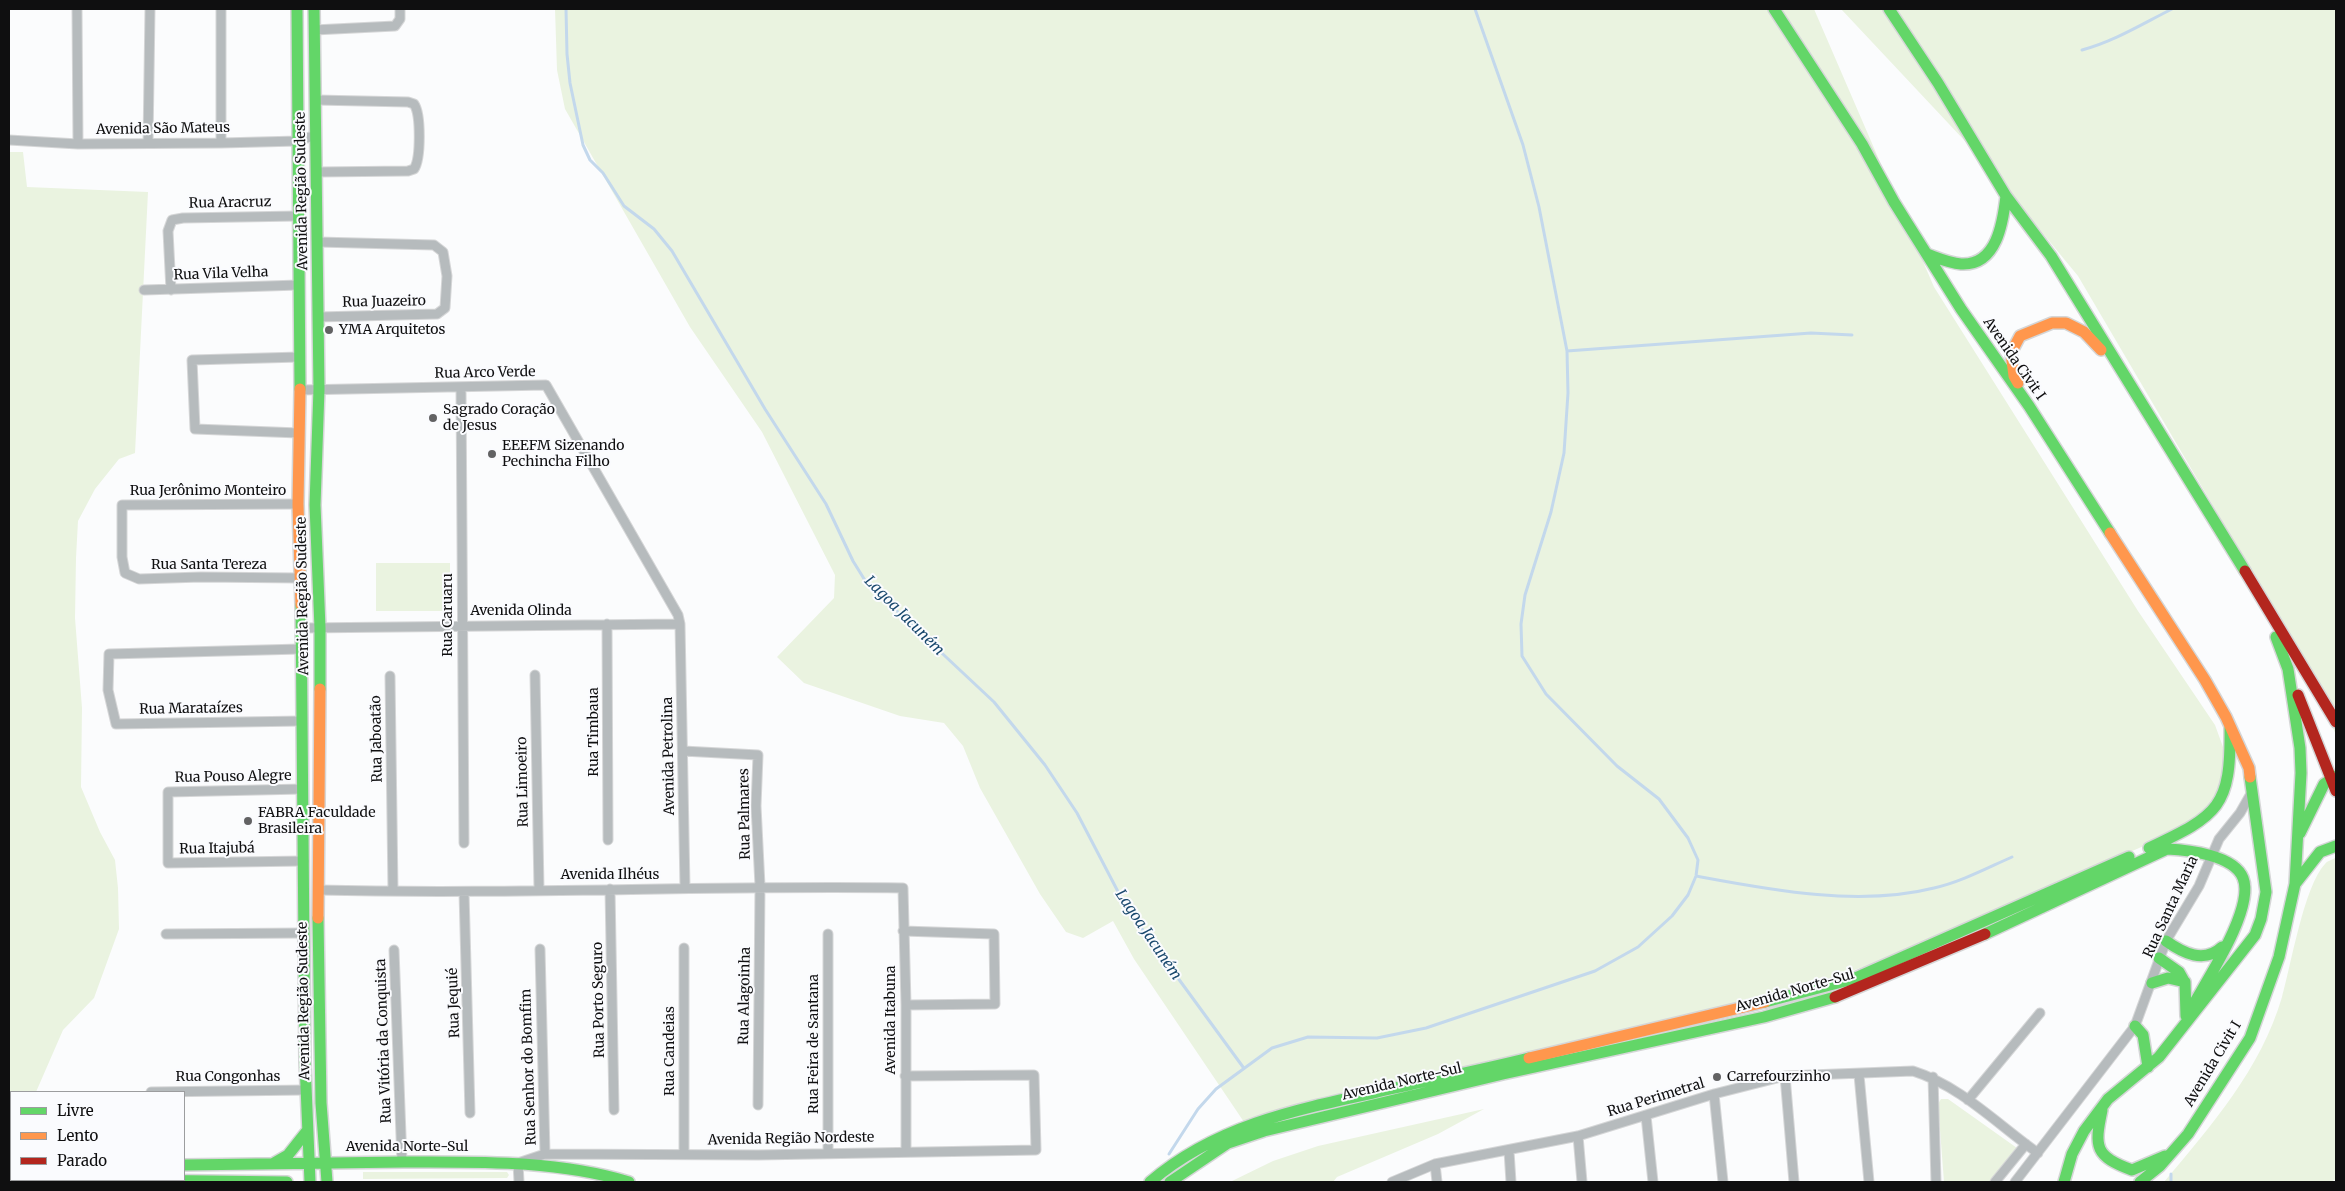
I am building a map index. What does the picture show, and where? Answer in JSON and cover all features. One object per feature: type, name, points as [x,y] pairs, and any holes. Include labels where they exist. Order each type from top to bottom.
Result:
[{"type":"main road","name":"Avenida Civit I","points":[[1774,9],[1862,144],[1894,202],[1961,309],[2029,406],[2205,680],[2249,768],[2266,892],[2261,919],[2255,935],[2238,959],[2175,1035]]},
{"type":"main road","points":[[1889,9],[1938,83],[2006,196],[2051,256],[2336,722]]},
{"type":"main road","name":"Avenida Região Sudeste","points":[[297,12],[300,356],[298,504],[302,628],[306,1090],[310,1182]]},
{"type":"main road","points":[[297,12],[314,13]]},
{"type":"main road","name":"Avenida Região Sudeste","points":[[314,13],[318,172],[319,389],[316,505],[320,628],[318,890],[320,1103],[327,1182]]},
{"type":"main road","points":[[1927,254],[1951,262],[1973,263],[1990,252],[2004,215],[2006,196]]},
{"type":"main road","points":[[2029,406],[2014,376],[2011,353],[2020,336],[2052,323],[2066,322],[2084,332],[2122,372]]},
{"type":"main road","points":[[2257,590],[2333,778],[2336,791]]},
{"type":"main road","name":"Avenida Civit I","points":[[2140,1182],[2160,1166],[2188,1134],[2250,1038],[2279,958],[2295,884],[2300,748],[2288,669]]},
{"type":"main road","name":"Avenida Norte-Sul","points":[[1150,1182],[1171,1164],[1216,1138],[1257,1121],[1334,1101],[1505,1064],[1821,990],[1853,979],[2134,855],[2201,822],[2222,795],[2229,777],[2230,727]]},
{"type":"main road","points":[[2297,841],[2316,797],[2326,781],[2333,778]]},
{"type":"main road","points":[[2295,884],[2320,852],[2336,846]]},
{"type":"main road","name":"Avenida Norte-Sul","points":[[1170,1182],[1228,1143],[1264,1131],[1503,1074],[1764,1017],[1843,995],[1983,935],[2167,849],[2190,851],[2210,856],[2236,869],[2243,879],[2245,899],[2232,935],[2175,1035]]},
{"type":"main road","points":[[2166,941],[2176,949],[2209,958],[2214,956],[2232,935]]},
{"type":"main road","points":[[2160,958],[2179,972],[2185,982],[2186,1016]]},
{"type":"main road","points":[[2152,983],[2164,977],[2174,976],[2185,982]]},
{"type":"main road","points":[[2135,1026],[2142,1035],[2148,1067]]},
{"type":"main road","points":[[2064,1182],[2072,1154],[2084,1131],[2103,1106],[2160,1057],[2175,1035]]},
{"type":"main road","points":[[2103,1106],[2096,1136],[2098,1153],[2109,1162],[2132,1170],[2170,1154]]},
{"type":"main road","points":[[273,1163],[288,1155],[308,1132]]},
{"type":"main road","points":[[323,1137],[333,1150],[346,1159],[357,1162]]},
{"type":"main road","name":"Avenida Norte-Sul","points":[[185,1165],[326,1162],[518,1163],[593,1172],[629,1182]]},
{"type":"main road","points":[[185,1181],[287,1182]]},
{"type":"street","points":[[77,9],[78,144]]},
{"type":"street","points":[[148,143],[150,9]]},
{"type":"street","points":[[221,9],[221,143]]},
{"type":"street","points":[[314,30],[395,26],[399,22],[400,9]]},
{"type":"street","points":[[316,100],[412,102],[416,106],[418,113],[418,159],[412,171],[318,172]]},
{"type":"street","name":"Avenida São Mateus","points":[[9,140],[78,144],[221,143],[298,140],[316,135]]},
{"type":"street","name":"Rua Aracruz","points":[[171,290],[168,231],[172,220],[183,218],[298,216]]},
{"type":"street","name":"Rua Juazeiro","points":[[318,242],[434,245],[443,252],[447,276],[445,308],[437,314],[318,317]]},
{"type":"street","name":"Rua Vila Velha","points":[[144,290],[299,285]]},
{"type":"street","points":[[299,433],[195,429],[192,360],[300,356]]},
{"type":"street","name":"Rua Arco Verde","points":[[300,390],[546,386],[678,615],[680,624]]},
{"type":"street","name":"Rua Caruaru","points":[[461,388],[464,843]]},
{"type":"street","name":"Rua Jerônimo Monteiro","points":[[122,538],[122,505],[298,504]]},
{"type":"street","name":"Rua Santa Tereza","points":[[122,538],[125,573],[139,579],[201,577],[300,578]]},
{"type":"street","name":"Rua Timbaua","points":[[607,624],[608,840]]},
{"type":"street","name":"Avenida Olinda","points":[[302,628],[680,624]]},
{"type":"street","name":"Avenida Petrolina","points":[[680,624],[685,888]]},
{"type":"street","name":"Rua Marataízes","points":[[301,649],[109,654],[108,690],[116,724],[302,721]]},
{"type":"street","name":"Rua Limoeiro","points":[[535,675],[539,889]]},
{"type":"street","name":"Rua Jaboatão","points":[[390,676],[393,891]]},
{"type":"street","name":"Rua Palmares","points":[[683,751],[758,755],[756,806],[760,886]]},
{"type":"street","name":"Rua Pouso Alegre","points":[[169,826],[168,792],[303,789]]},
{"type":"street","name":"Rua Santa Maria","points":[[2015,1182],[2135,1026],[2166,941],[2199,886],[2210,856],[2219,840],[2240,813],[2252,792]]},
{"type":"street","name":"Rua Itajubá","points":[[169,826],[168,863],[304,861]]},
{"type":"street","name":"Avenida Ilhéus","points":[[318,890],[464,892],[760,886],[903,888]]},
{"type":"street","name":"Rua Alagoinha","points":[[758,1105],[760,886]]},
{"type":"street","name":"Avenida Itabuna","points":[[903,888],[906,1005],[906,1152]]},
{"type":"street","name":"Rua Porto Seguro","points":[[610,889],[614,1110]]},
{"type":"street","name":"Rua Jequié","points":[[464,892],[470,1113]]},
{"type":"street","points":[[903,931],[994,934],[995,1004],[906,1005]]},
{"type":"street","points":[[166,934],[304,933]]},
{"type":"street","name":"Rua Feira de Santana","points":[[828,934],[828,1153]]},
{"type":"street","name":"Rua Candeias","points":[[684,948],[684,1154]]},
{"type":"street","name":"Rua Vitória da Conquista","points":[[394,950],[402,1162]]},
{"type":"street","name":"Rua Senhor do Bomfim","points":[[518,1163],[545,1154],[540,950]]},
{"type":"street","points":[[1968,1100],[2040,1013]]},
{"type":"street","name":"Rua Perimetral","points":[[1392,1182],[1435,1164],[1578,1136],[1714,1094],[1785,1076],[1859,1075],[1913,1071],[1933,1077]]},
{"type":"street","name":"Avenida Região Nordeste","points":[[545,1154],[616,1156],[1036,1150],[1034,1075],[905,1076]]},
{"type":"street","points":[[1859,1075],[1869,1182]]},
{"type":"street","points":[[1785,1076],[1794,1182]]},
{"type":"street","points":[[1933,1077],[1968,1100],[2038,1153]]},
{"type":"street","points":[[1933,1077],[1936,1182]]},
{"type":"street","name":"Rua Congonhas","points":[[185,1092],[306,1090]]},
{"type":"street","points":[[1714,1094],[1723,1182]]},
{"type":"street","points":[[1646,1116],[1652,1182]]},
{"type":"street","points":[[1578,1136],[1582,1182]]},
{"type":"street","points":[[1995,1182],[2026,1144]]},
{"type":"street","points":[[1509,1151],[1511,1182]]},
{"type":"street","points":[[518,1163],[519,1182]]},
{"type":"street","points":[[1435,1164],[1437,1182]]},
{"type":"green space","points":[[555,9],[1814,9],[1934,287],[2138,611],[2215,725],[2223,747],[2225,764],[2217,800],[2194,824],[1876,963],[1780,994],[1244,1122],[1134,959],[1113,921],[1083,938],[1066,932],[1040,894],[980,788],[963,746],[944,723],[900,716],[804,683],[777,657],[834,598],[835,575],[762,432],[690,327],[565,109],[557,70]]},
{"type":"green space","points":[[1841,9],[2336,9],[2336,735],[2303,659],[2078,276],[1979,156]]},
{"type":"green space","points":[[9,152],[23,152],[27,187],[148,192],[135,453],[119,459],[95,489],[78,521],[76,558],[75,618],[82,708],[81,787],[100,832],[115,860],[119,929],[94,998],[63,1030],[36,1091],[10,1091],[9,1163]]},
{"type":"green space","points":[[376,563],[450,563],[450,611],[376,611]]},
{"type":"green space","points":[[2335,858],[2336,1179],[2331,1182],[2164,1182],[2233,1096],[2261,1048],[2273,1023],[2282,997],[2299,927],[2311,890],[2317,875],[2325,864]]},
{"type":"green space","points":[[1941,1099],[1948,1099],[2017,1148],[1993,1182],[1944,1182],[1938,1104]]},
{"type":"green space","points":[[1484,1109],[1438,1134],[1337,1177],[1333,1182],[1230,1182],[1273,1161],[1318,1146]]},
{"type":"green space","points":[[363,1172],[507,1172],[509,1175],[507,1178],[363,1179]]},
{"type":"waterway","name":"Lagoa Jacuném","points":[[566,9],[570,83],[583,145],[590,160],[603,173],[624,206],[654,229],[672,251],[765,409],[826,504],[853,561],[866,582],[994,702],[1045,765],[1077,813],[1126,907],[1243,1067]]},
{"type":"waterway","points":[[1169,1154],[1198,1109],[1216,1089],[1272,1048],[1308,1037],[1377,1038],[1426,1028],[1595,971],[1638,947],[1672,916],[1688,895],[1696,876],[1698,860],[1688,838],[1659,799],[1617,766],[1546,694],[1522,656],[1521,624],[1525,595],[1551,512],[1564,453],[1568,393],[1567,351],[1539,207],[1523,145],[1475,9]]},
{"type":"waterway","points":[[2082,50],[2117,37],[2172,9]]},
{"type":"waterway","points":[[1567,351],[1811,333],[1852,335]]},
{"type":"waterway","points":[[1696,876],[1784,891],[1846,896],[1876,896],[1905,894],[1934,888],[1954,882],[2012,857]]},
{"type":"waterway","points":[[2171,1174],[2171,1182]]},
{"type":"traffic: fast","points":[[297,9],[300,389]]},
{"type":"traffic: fast","points":[[314,9],[319,389],[315,505],[320,628],[320,689]]},
{"type":"traffic: fast","points":[[1774,9],[1862,144],[1894,202],[1961,309],[2029,406],[2110,533]]},
{"type":"traffic: fast","points":[[1889,9],[1938,83],[2006,196],[2051,256],[2245,571]]},
{"type":"traffic: fast","points":[[1927,254],[1961,264],[1973,263],[1983,258],[1996,240],[2003,218],[2006,196]]},
{"type":"traffic: fast","points":[[301,605],[305,1062],[310,1182]]},
{"type":"traffic: fast","points":[[2140,1182],[2160,1166],[2188,1134],[2250,1038],[2279,957],[2295,884],[2301,773],[2300,748],[2288,669],[2276,637]]},
{"type":"traffic: fast","points":[[2149,848],[2191,826],[2206,816],[2216,805],[2223,792],[2228,775],[2230,728]]},
{"type":"traffic: fast","points":[[2300,833],[2324,784],[2336,776]]},
{"type":"traffic: fast","points":[[2064,1182],[2072,1154],[2084,1131],[2108,1099],[2159,1057],[2255,935],[2261,919],[2266,892],[2250,777]]},
{"type":"traffic: fast","points":[[2295,884],[2320,852],[2336,846]]},
{"type":"traffic: fast","points":[[1985,934],[2167,849],[2210,855],[2221,859],[2238,870],[2243,878],[2245,891],[2242,907],[2228,944],[2192,1007]]},
{"type":"traffic: fast","points":[[1765,1002],[1853,979],[2129,857]]},
{"type":"traffic: fast","points":[[318,918],[321,1103],[327,1182]]},
{"type":"traffic: fast","points":[[2166,941],[2186,953],[2201,956],[2208,955],[2222,947]]},
{"type":"traffic: fast","points":[[2159,958],[2179,972],[2184,981]]},
{"type":"traffic: fast","points":[[2152,983],[2168,978],[2185,982],[2186,1016]]},
{"type":"traffic: fast","points":[[1170,1182],[1228,1143],[1264,1131],[1503,1074],[1764,1017],[1835,997]]},
{"type":"traffic: fast","points":[[2135,1026],[2143,1035],[2148,1067]]},
{"type":"traffic: fast","points":[[1150,1182],[1175,1163],[1201,1147],[1256,1123],[1313,1106],[1529,1058]]},
{"type":"traffic: fast","points":[[2102,1110],[2098,1142],[2104,1155],[2132,1170],[2165,1156]]},
{"type":"traffic: fast","points":[[274,1163],[288,1155],[307,1131]]},
{"type":"traffic: fast","points":[[185,1165],[404,1162],[517,1164],[574,1170],[629,1182]]},
{"type":"traffic: fast","points":[[185,1181],[287,1182]]},
{"type":"traffic: slow","points":[[2018,383],[2014,376],[2011,353],[2020,336],[2052,323],[2066,323],[2084,332],[2101,350]]},
{"type":"traffic: slow","points":[[300,389],[298,504],[301,605]]},
{"type":"traffic: slow","points":[[2110,533],[2205,680],[2226,717],[2249,768],[2250,777]]},
{"type":"traffic: slow","points":[[318,918],[320,689]]},
{"type":"traffic: slow","points":[[1529,1058],[1765,1002]]},
{"type":"traffic: jam","points":[[2245,571],[2336,722]]},
{"type":"traffic: jam","points":[[2298,695],[2336,791]]},
{"type":"traffic: jam","points":[[1835,997],[1985,934]]},
{"type":"place","name":"YMA Arquitetos","points":[[329,330]]},
{"type":"place","name":"Sagrado Coração de Jesus","points":[[433,418]]},
{"type":"place","name":"EEEFM Sizenando Pechincha Filho","points":[[492,454]]},
{"type":"place","name":"FABRA Faculdade Brasileira","points":[[248,821]]},
{"type":"place","name":"Carrefourzinho","points":[[1717,1077]]}]
